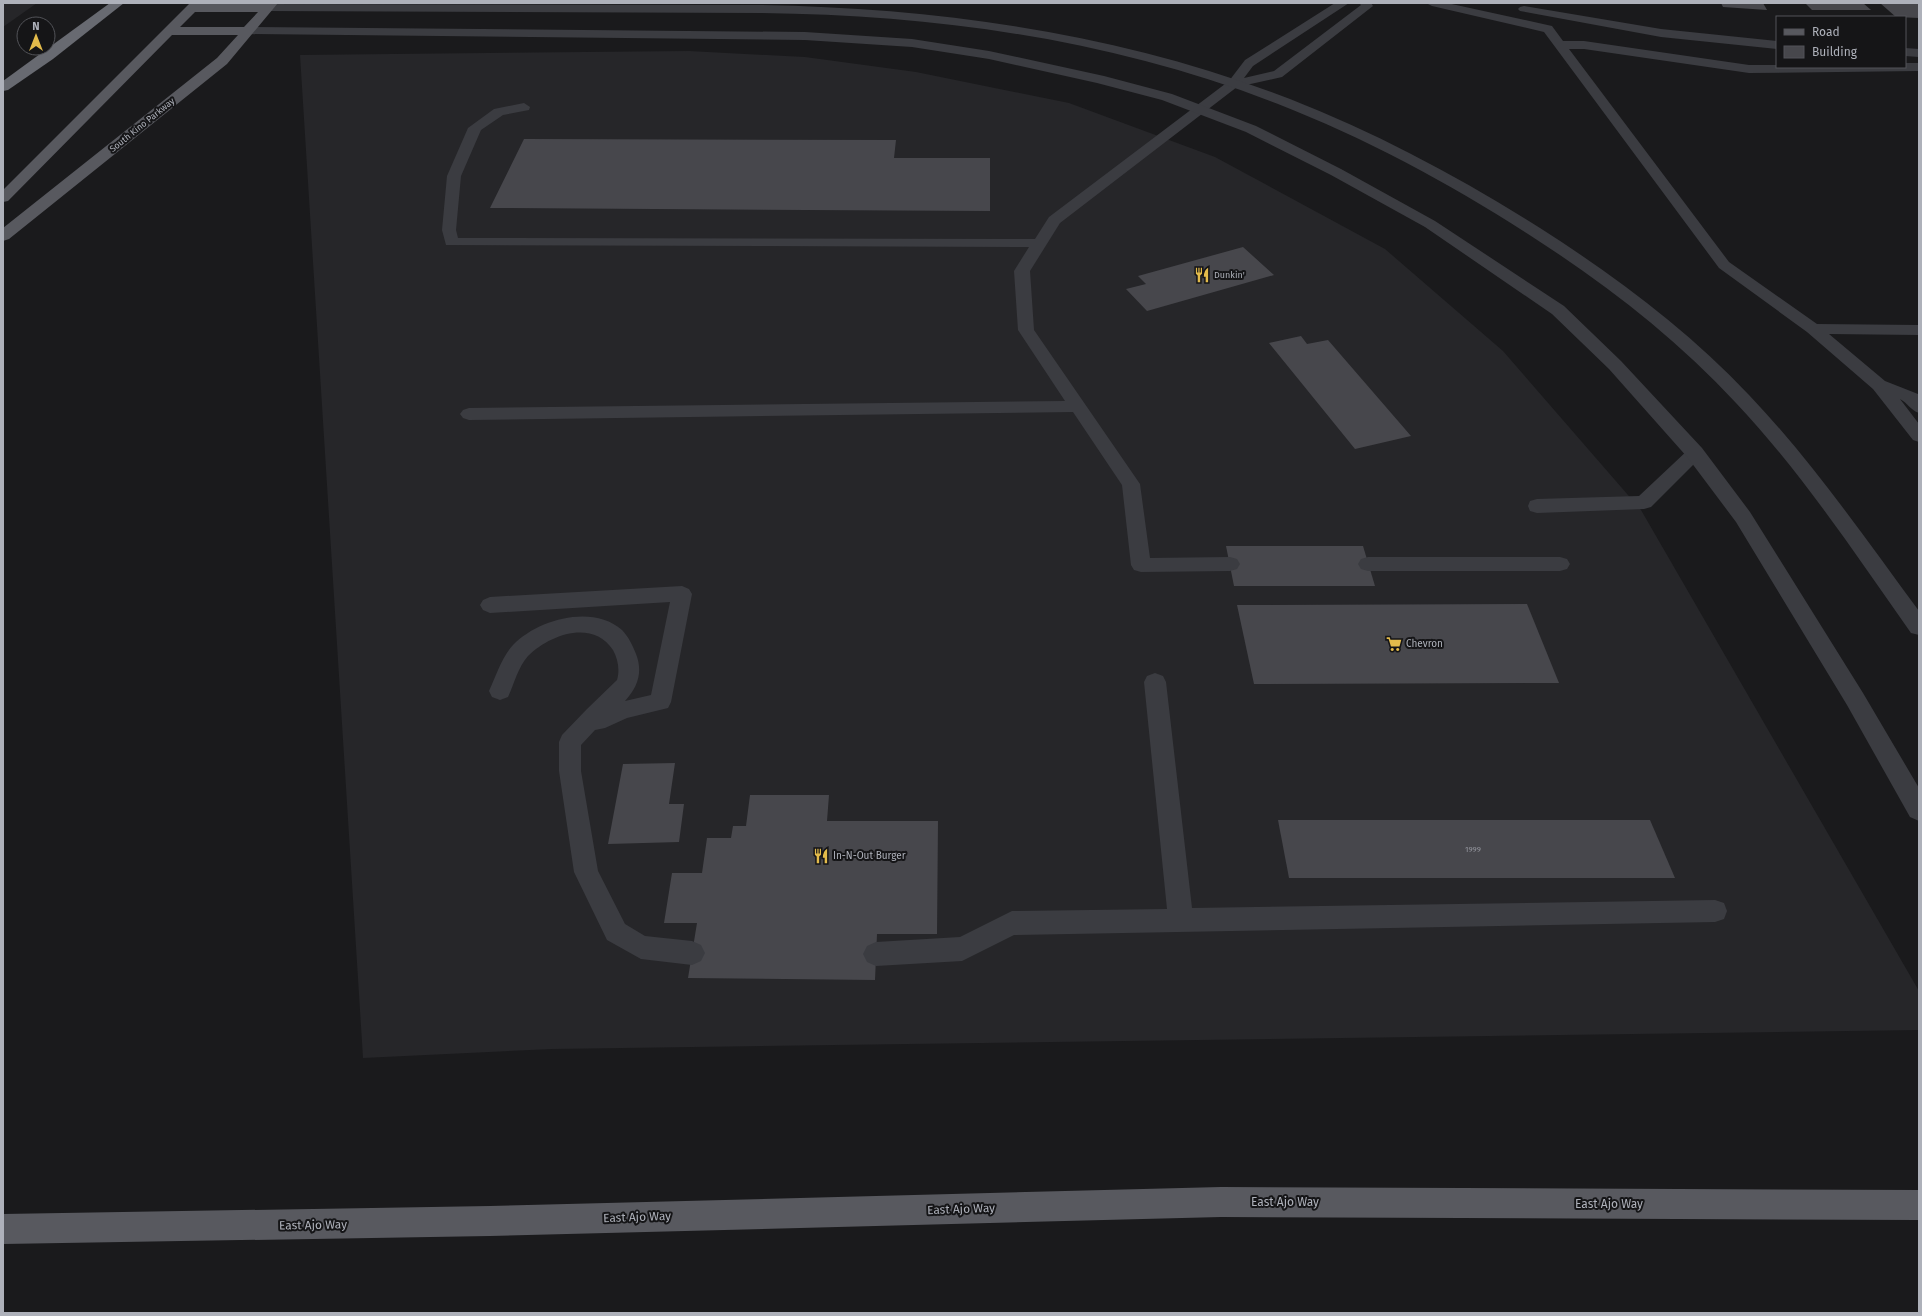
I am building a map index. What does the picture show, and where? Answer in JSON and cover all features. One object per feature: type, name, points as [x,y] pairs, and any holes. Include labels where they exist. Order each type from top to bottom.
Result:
[{"type":"highway","points":[[3,87],[48,56],[118,3]]},
{"type":"main road","points":[[3,198],[194,5],[269,6]]},
{"type":"main road","name":"South Kino Parkway","points":[[3,236],[222,61],[269,6]]},
{"type":"main road","points":[[168,31],[247,31]]},
{"type":"main road","name":"East Ajo Way","points":[[3,1229],[490,1222],[1221,1202],[1919,1205]]},
{"type":"street","points":[[269,6],[738,9],[885,15],[946,20],[1036,32],[1124,51],[1261,92],[1325,118],[1397,152],[1486,200],[1584,263],[1671,332],[1743,398],[1817,487],[1919,627]]},
{"type":"street","points":[[247,31],[805,36],[912,43],[989,55],[1099,78],[1167,97],[1251,129],[1336,172],[1430,224],[1558,310],[1615,365],[1695,453],[1743,517],[1856,699],[1919,810]]},
{"type":"lane","points":[[1230,564],[1141,565],[1131,484],[1076,406],[1026,330],[1022,271],[1054,220],[1233,84],[1249,63],[1343,3]]},
{"type":"lane","points":[[1233,84],[1278,74],[1367,6],[1365,3]]},
{"type":"lane","points":[[1432,3],[1548,29],[1724,266],[1813,329],[1879,385],[1919,436]]},
{"type":"lane","points":[[1515,8],[1661,33],[1776,45]]},
{"type":"lane","points":[[1326,14],[1347,21]]},
{"type":"lane","points":[[1560,45],[1584,45],[1748,69],[1919,68]]},
{"type":"lane","points":[[1906,52],[1919,53]]},
{"type":"lane","points":[[524,107],[499,112],[475,128],[454,176],[449,230],[451,242],[1040,243]]},
{"type":"lane","points":[[1813,329],[1919,330]]},
{"type":"lane","points":[[1879,385],[1912,398],[1919,407]]},
{"type":"lane","points":[[469,414],[1076,406]]},
{"type":"lane","points":[[1537,506],[1644,502],[1695,453]]},
{"type":"lane","points":[[1368,564],[1560,564]]},
{"type":"lane","points":[[490,605],[682,594],[660,702],[613,713],[580,732]]},
{"type":"lane","points":[[500,690],[519,651],[542,634],[568,624],[590,624],[609,632],[622,644],[629,660],[628,678],[623,690],[570,742],[570,771],[586,872],[616,932],[641,947],[692,953]]},
{"type":"lane","points":[[1155,682],[1181,920]]},
{"type":"lane","points":[[876,954],[962,949],[1012,923],[1715,911]]},
{"type":"shaded area","points":[[3,3],[37,3],[19,16],[16,16],[16,18],[3,27]]},
{"type":"shaded area","points":[[689,51],[805,57],[916,72],[1069,103],[1215,157],[1385,249],[1503,351],[1641,510],[1919,991],[1919,1030],[552,1049],[363,1058],[300,55]]},
{"type":"building","points":[[1721,3],[1763,3],[1767,10],[1723,7]]},
{"type":"building","points":[[1805,3],[1863,3],[1871,10],[1812,10]]},
{"type":"building","points":[[1880,3],[1919,3],[1919,18],[1895,16]]},
{"type":"building","points":[[524,139],[896,140],[894,158],[990,158],[990,211],[490,208]]},
{"type":"building","points":[[1243,247],[1274,275],[1147,311],[1126,289],[1146,284],[1138,276]]},
{"type":"building","points":[[1301,336],[1307,344],[1328,340],[1411,436],[1355,449],[1269,343]]},
{"type":"building","points":[[1226,546],[1363,546],[1375,586],[1234,586]]},
{"type":"building","name":"Chevron","points":[[1527,604],[1559,683],[1254,684],[1237,605]]},
{"type":"building","points":[[675,763],[669,804],[684,804],[679,842],[608,844],[623,764]]},
{"type":"building","name":"In-N-Out Burger","points":[[750,795],[829,795],[827,821],[938,821],[937,934],[877,934],[875,980],[688,978],[697,923],[664,923],[672,873],[702,873],[707,838],[731,838],[733,826],[746,826]]},
{"type":"building","points":[[1278,820],[1650,820],[1675,878],[1289,878]]},
{"type":"place","name":"Dunkin'","points":[[1202,275]]},
{"type":"place","name":"Chevron","points":[[1394,644]]},
{"type":"place","name":"In-N-Out Burger","points":[[821,856]]}]
